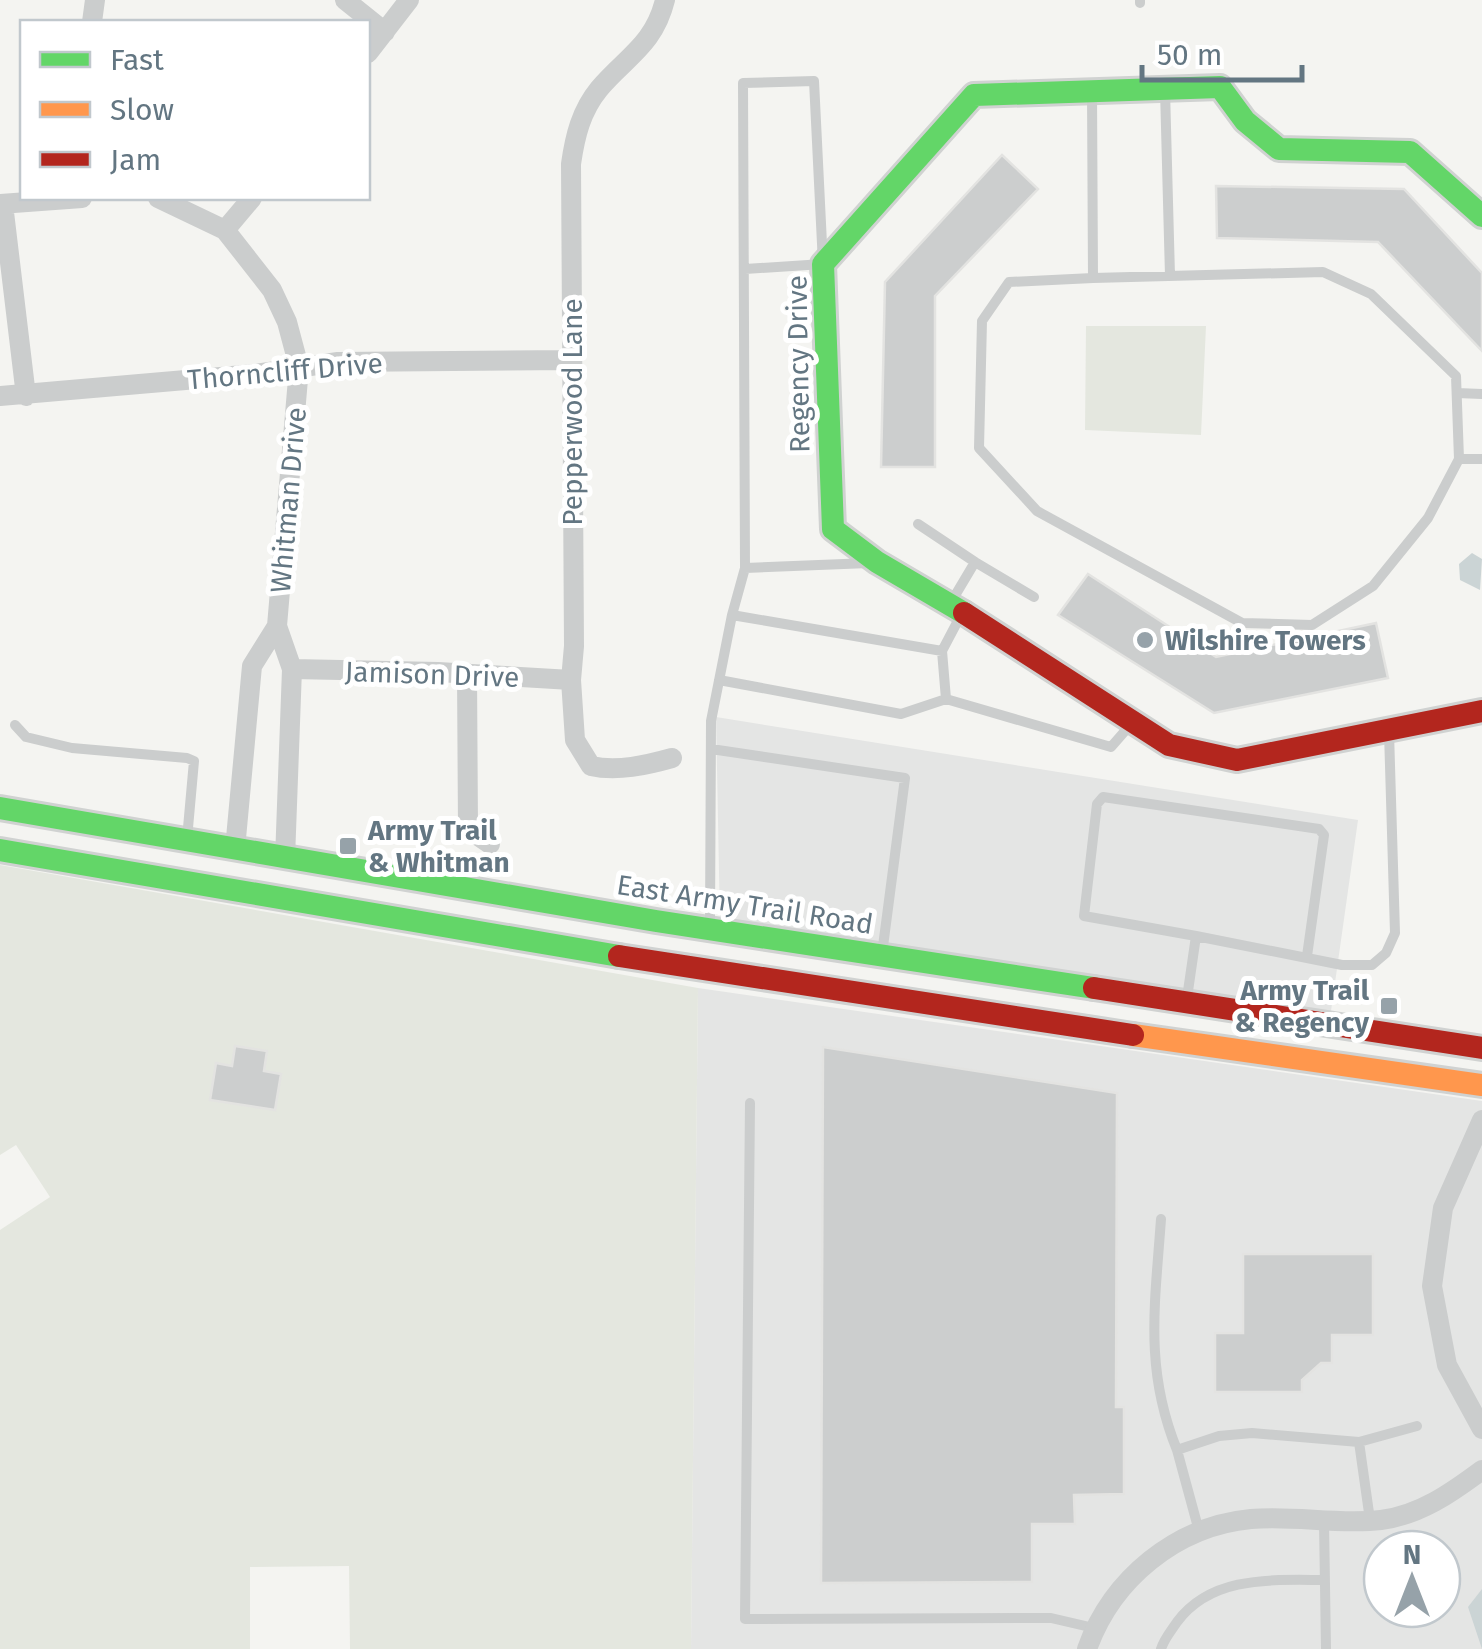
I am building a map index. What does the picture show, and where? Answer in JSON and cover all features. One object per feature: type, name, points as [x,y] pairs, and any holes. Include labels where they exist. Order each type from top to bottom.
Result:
[{"type":"main road","name":"Regency Drive","points":[[1482,216],[1410,152],[1279,149],[1245,121],[1220,87],[974,95],[824,264],[832,529],[877,562],[1169,745],[1237,760],[1482,712]]},
{"type":"main road","name":"East Army Trail Road","points":[[0,808],[710,929],[1482,1048]]},
{"type":"main road","points":[[0,850],[483,934],[1175,1042],[1482,1085]]},
{"type":"street","points":[[345,0],[385,32]]},
{"type":"street","points":[[370,51],[409,0]]},
{"type":"street","name":"Pepperwood Lane","points":[[665,0],[660,22],[638,53],[601,88],[586,109],[574,138],[571,680],[575,740],[591,766],[618,768],[672,758]]},
{"type":"street","points":[[26,396],[2,204],[55,200]]},
{"type":"street","name":"Whitman Drive","points":[[162,200],[226,230],[272,290],[287,322],[299,367],[277,626],[292,669],[285,859]]},
{"type":"street","points":[[226,230],[250,200]]},
{"type":"street","name":"Thorncliff Drive","points":[[0,396],[338,362],[570,360]]},
{"type":"street","name":"Whitman Drive","points":[[235,850],[252,666],[277,626]]},
{"type":"street","name":"Jamison Drive","points":[[292,669],[571,680]]},
{"type":"street","points":[[466,673],[468,830],[490,844]]},
{"type":"street","points":[[1482,1120],[1443,1208],[1432,1286],[1446,1365],[1482,1428]]},
{"type":"street","points":[[1087,1649],[1094,1628],[1125,1581],[1170,1546],[1200,1532],[1249,1519],[1324,1522],[1396,1516],[1439,1501],[1482,1470]]},
{"type":"lane","points":[[710,929],[711,721],[745,568],[743,82],[814,81],[824,264],[744,269]]},
{"type":"lane","points":[[1164,89],[1170,276]]},
{"type":"lane","points":[[1092,91],[1093,278]]},
{"type":"lane","points":[[1322,272],[1372,294],[1456,376],[1459,458],[1428,518],[1372,586],[1312,625],[1242,623],[1037,511],[979,448],[982,322],[1009,282],[1093,278],[1322,272]]},
{"type":"lane","points":[[1457,393],[1482,394]]},
{"type":"lane","points":[[1459,458],[1482,459]]},
{"type":"lane","points":[[918,524],[1034,597]]},
{"type":"lane","points":[[745,568],[877,562]]},
{"type":"lane","points":[[946,700],[942,651],[975,562]]},
{"type":"lane","points":[[732,615],[942,651]]},
{"type":"lane","points":[[719,680],[901,714],[946,700],[1111,748],[1132,722]]},
{"type":"lane","points":[[15,725],[26,737],[72,748],[187,758],[194,762],[187,841]]},
{"type":"lane","points":[[1307,956],[1320,878],[1324,835],[1319,830],[1106,796],[1097,804],[1084,916],[1307,956],[1342,966],[1372,966],[1386,953],[1395,933],[1389,730]]},
{"type":"lane","points":[[711,749],[905,778],[882,956]]},
{"type":"lane","points":[[1186,1004],[1196,936]]},
{"type":"lane","points":[[750,1103],[745,1618],[1051,1618],[1094,1628]]},
{"type":"lane","points":[[1160,1218],[1153,1343],[1161,1410],[1177,1450],[1200,1532]]},
{"type":"lane","points":[[1177,1450],[1219,1436],[1252,1433],[1359,1442],[1418,1426]]},
{"type":"lane","points":[[1359,1442],[1370,1520]]},
{"type":"lane","points":[[1324,1522],[1326,1649]]},
{"type":"lane","points":[[1161,1649],[1184,1614],[1214,1591],[1257,1580],[1325,1580]]},
{"type":"shaded area","points":[[1086,326],[1206,326],[1201,435],[1085,430]]},
{"type":"shaded area","points":[[1472,553],[1482,559],[1480,590],[1460,580],[1459,564]]},
{"type":"shaded area","points":[[716,717],[1358,820],[1330,1018],[720,923]]},
{"type":"shaded area","points":[[0,865],[698,988],[691,1649],[350,1649],[349,1566],[250,1567],[250,1649],[0,1649],[0,1230],[50,1197],[16,1145],[0,1155]],"holes":[[[235,1046],[267,1051],[264,1071],[281,1074],[275,1110],[210,1100],[216,1064],[232,1066]]]},
{"type":"shaded area","points":[[698,988],[1482,1101],[1482,1649],[691,1649]]},
{"type":"shaded area","points":[[1482,1589],[1482,1649],[1468,1607]]},
{"type":"building","points":[[1002,155],[1038,189],[935,296],[935,467],[881,467],[885,282]]},
{"type":"building","points":[[1216,186],[1404,189],[1482,273],[1482,351],[1378,242],[1217,238]]},
{"type":"building","name":"Wilshire Towers","points":[[1088,574],[1216,657],[1376,623],[1388,678],[1214,713],[1058,615]]},
{"type":"building","points":[[235,1046],[267,1051],[264,1071],[281,1074],[275,1110],[210,1100],[216,1063],[232,1066]]},
{"type":"building","points":[[823,1047],[1117,1093],[1116,1407],[1124,1407],[1124,1494],[1074,1495],[1075,1524],[1032,1524],[1032,1582],[821,1583]]},
{"type":"building","points":[[1243,1254],[1373,1254],[1373,1335],[1332,1335],[1332,1363],[1321,1363],[1302,1380],[1302,1392],[1215,1392],[1215,1333],[1243,1333]]},
{"type":"traffic: fast","points":[[964,613],[877,562],[833,529],[823,264],[974,95],[1220,87],[1245,121],[1279,149],[1410,152],[1482,216]]},
{"type":"traffic: fast","points":[[0,808],[656,921],[1094,988]]},
{"type":"traffic: fast","points":[[0,850],[619,956]]},
{"type":"traffic: slow","points":[[1133,1035],[1482,1085]]},
{"type":"traffic: jam","points":[[964,613],[1169,745],[1237,760],[1482,711]]},
{"type":"traffic: jam","points":[[619,956],[1133,1035]]},
{"type":"traffic: jam","points":[[1094,988],[1482,1048]]},
{"type":"place","name":"Wilshire Towers","points":[[1145,640]]},
{"type":"place","name":"Army Trail & Whitman","points":[[348,846]]},
{"type":"place","name":"Army Trail & Regency","points":[[1389,1006]]}]
